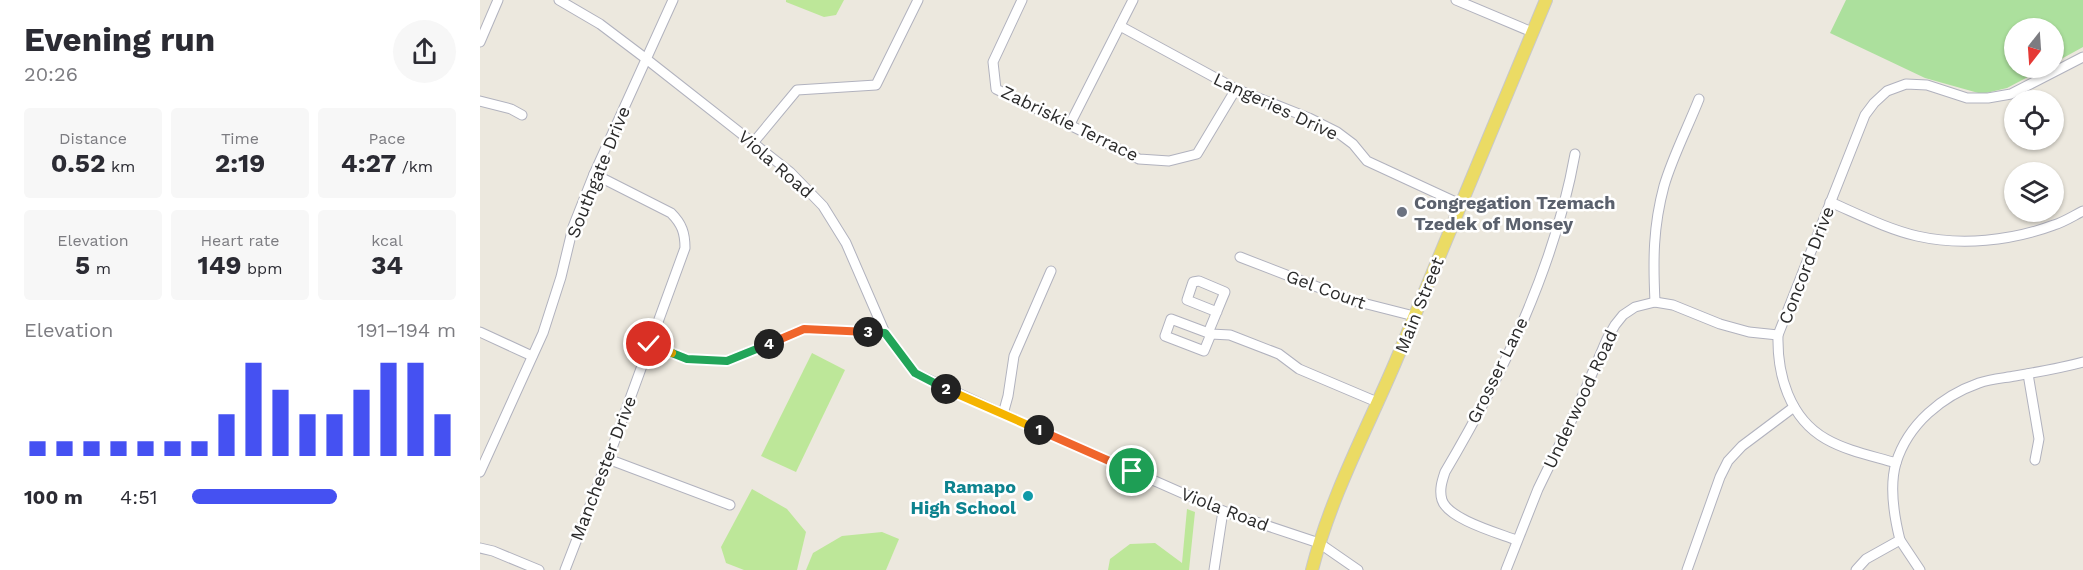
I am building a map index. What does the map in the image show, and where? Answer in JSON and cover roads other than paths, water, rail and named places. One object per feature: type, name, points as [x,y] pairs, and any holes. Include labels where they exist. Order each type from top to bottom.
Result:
[{"type":"main road","name":"Main Street","points":[[1312,570],[1319,543],[1546,0]]},
{"type":"street","points":[[480,42],[498,0]]},
{"type":"street","name":"Viola Road","points":[[559,0],[600,24],[645,58],[790,172],[823,206],[846,243],[885,333],[915,373],[1223,511],[1319,543],[1358,570]]},
{"type":"street","name":"Southgate Drive","points":[[480,472],[551,310],[573,227],[594,174],[673,0]]},
{"type":"street","points":[[753,144],[798,90],[876,86],[918,0]]},
{"type":"street","name":"Zabriskie Terrace","points":[[1022,0],[993,62],[996,89],[1139,159],[1169,161],[1197,154],[1236,89]]},
{"type":"street","points":[[1069,126],[1133,0]]},
{"type":"street","points":[[1456,0],[1532,33]]},
{"type":"street","name":"Langeries Drive","points":[[1120,26],[1236,89],[1309,118],[1337,132],[1353,144],[1367,161],[1460,204]]},
{"type":"street","name":"Concord Drive","points":[[1896,463],[1827,439],[1810,427],[1794,407],[1782,377],[1778,355],[1778,335],[1865,115],[1887,91],[1906,84],[1927,85],[1967,98],[1988,98],[2011,94],[2083,57]]},
{"type":"street","points":[[1699,99],[1665,184],[1655,227],[1652,258],[1655,302],[1673,306],[1749,333],[1778,335]]},
{"type":"street","points":[[480,101],[511,109],[522,115]]},
{"type":"street","name":"Grosser Lane","points":[[1516,540],[1458,516],[1447,509],[1442,500],[1440,486],[1445,472],[1494,382],[1527,308],[1547,258],[1575,154]]},
{"type":"street","name":"Manchester Drive","points":[[565,570],[685,249],[685,235],[679,222],[671,213],[594,174]]},
{"type":"street","points":[[1830,202],[1875,222],[1917,236],[1958,242],[2006,238],[2054,225],[2083,211]]},
{"type":"street","name":"Gel Court","points":[[1240,257],[1351,300],[1414,316]]},
{"type":"street","points":[[1003,414],[1014,356],[1051,271]]},
{"type":"street","name":"Underwood Road","points":[[1506,570],[1538,489],[1615,325],[1623,315],[1635,307],[1655,302]]},
{"type":"street","points":[[1217,312],[1210,334],[1204,351],[1165,336],[1171,319],[1210,334],[1230,335],[1278,354],[1299,369],[1377,402]]},
{"type":"street","points":[[649,344],[687,359],[727,361],[804,329],[885,333]]},
{"type":"street","points":[[480,332],[532,356]]},
{"type":"street","points":[[1920,570],[1900,540],[1892,491],[1896,463],[1908,436],[1929,412],[1950,395],[1981,382],[2083,362]]},
{"type":"street","points":[[2028,374],[2038,439],[2034,459]]},
{"type":"street","points":[[1687,570],[1720,477],[1728,461],[1742,446],[1794,407]]},
{"type":"street","points":[[608,459],[730,505]]},
{"type":"street","points":[[1214,570],[1223,511]]},
{"type":"street","points":[[1856,570],[1866,559],[1900,540]]},
{"type":"street","points":[[480,548],[539,570]]},
{"type":"place","name":"Congregation Tzemach Tzedek of Monsey","points":[[1402,212]]},
{"type":"place","name":"Ramapo High School","points":[[1028,496]]}]
